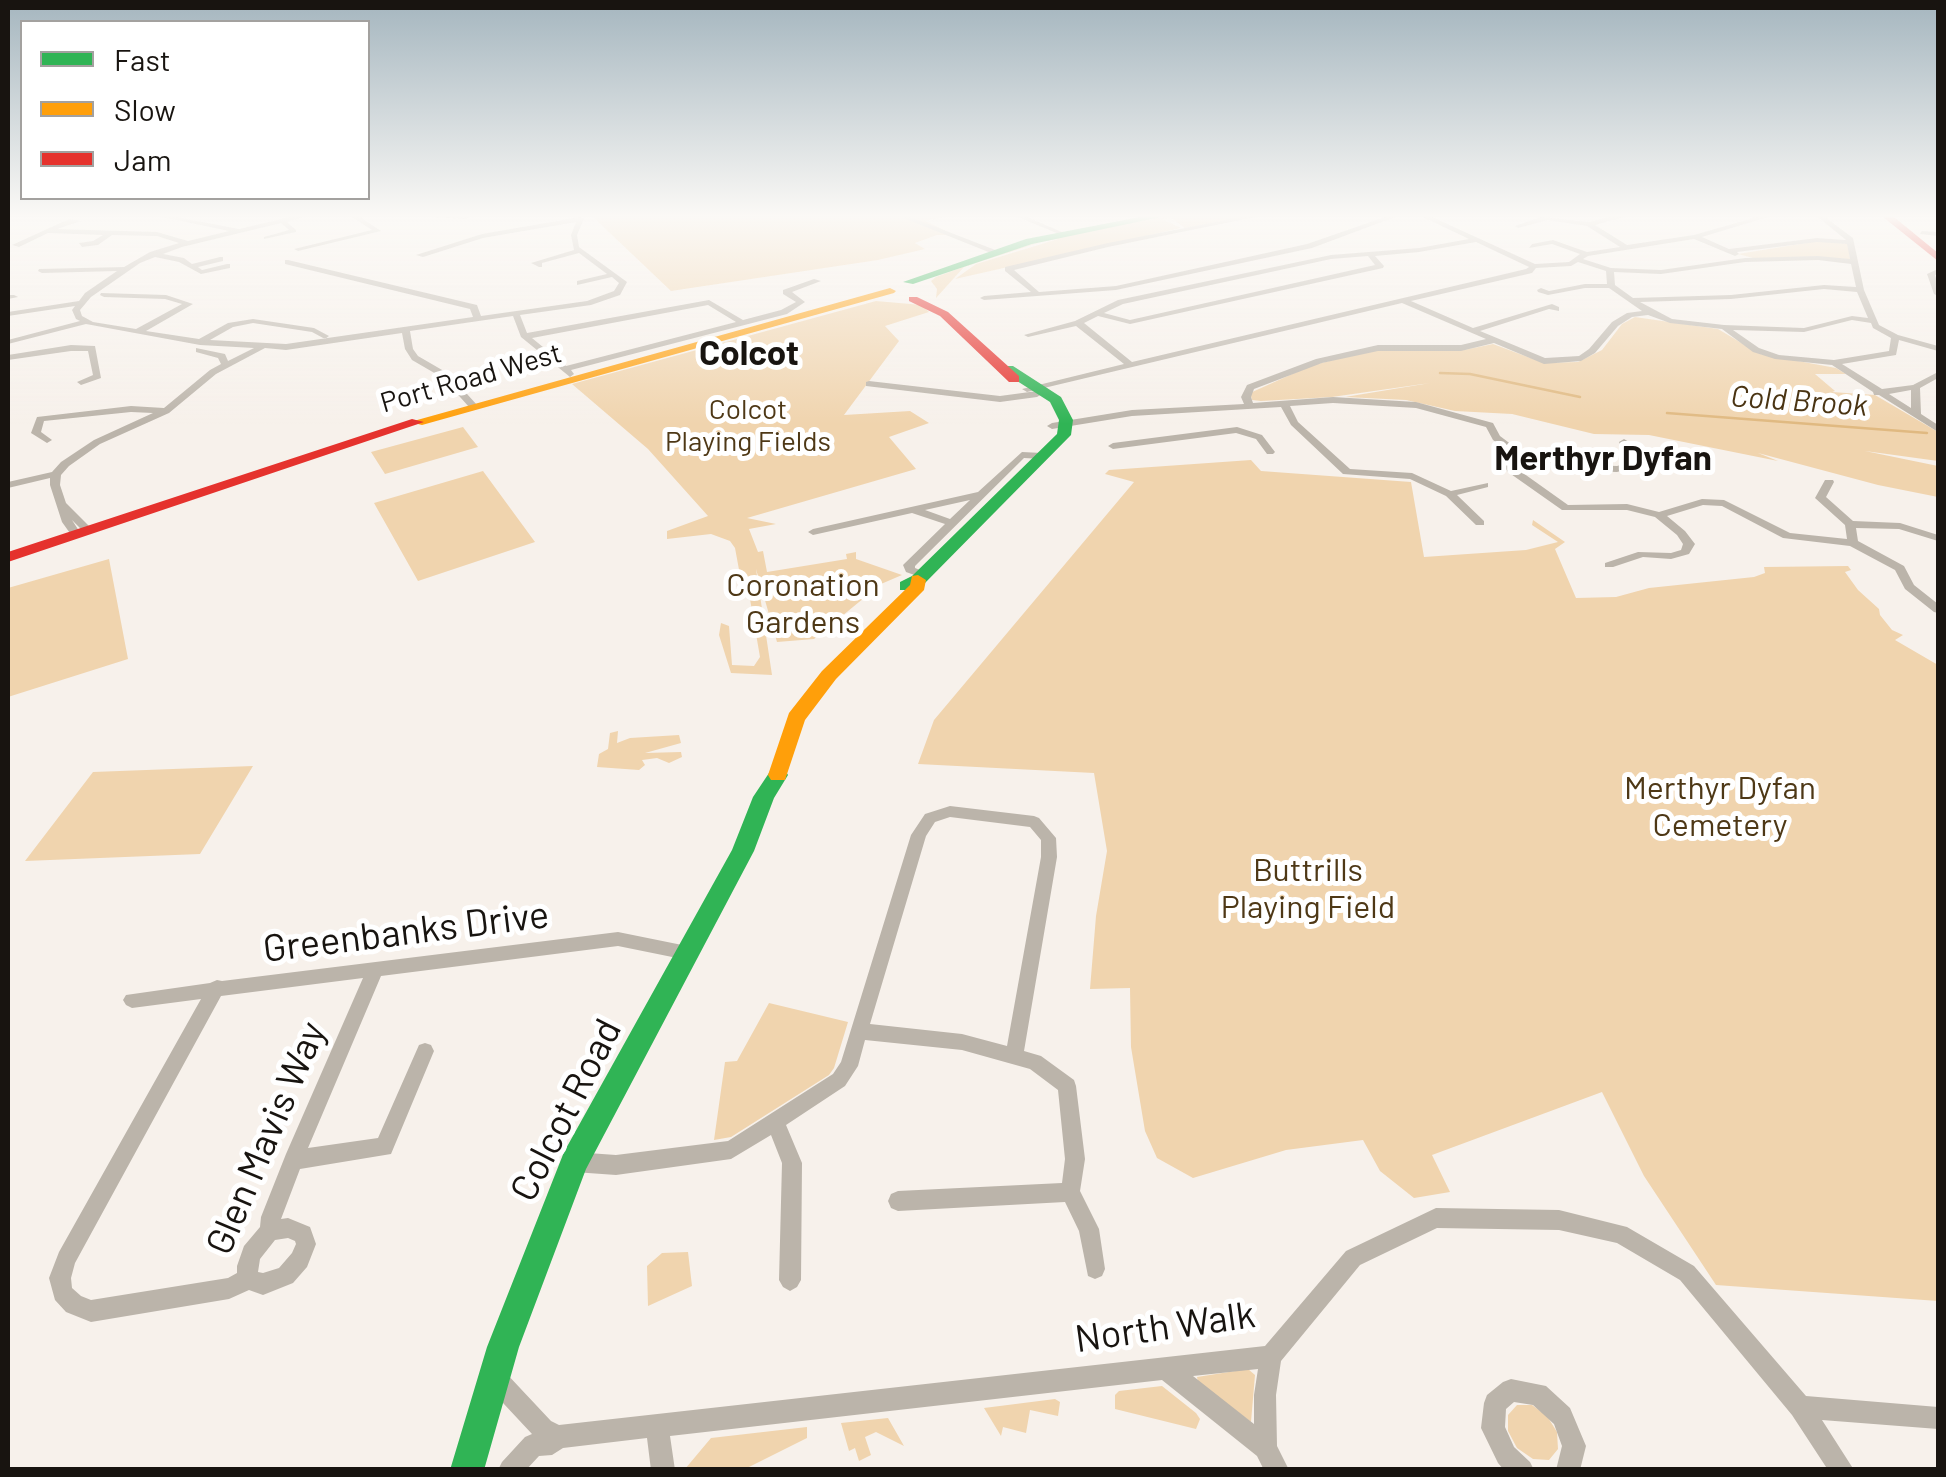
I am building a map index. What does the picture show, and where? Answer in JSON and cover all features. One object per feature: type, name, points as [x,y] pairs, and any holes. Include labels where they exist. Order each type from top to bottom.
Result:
[{"type":"main road","points":[[920,286],[912,291],[1036,391],[1059,426]]},
{"type":"main road","name":"Port Road West","points":[[8,555],[570,373],[864,298],[912,291]]},
{"type":"main road","name":"Colcot Road","points":[[468,1470],[534,1256],[574,1162],[743,851],[764,797],[763,778],[782,716],[790,702],[908,584],[920,578],[1042,456],[1059,426]]},
{"type":"street","points":[[8,314],[79,302],[101,286]]},
{"type":"street","points":[[386,286],[474,308],[478,318]]},
{"type":"street","points":[[199,346],[310,345],[600,300],[622,286]]},
{"type":"street","points":[[530,335],[528,338],[570,373],[770,316],[800,304],[798,298],[782,293],[803,286]]},
{"type":"street","points":[[1028,286],[1035,292]]},
{"type":"street","points":[[984,298],[1120,286]]},
{"type":"street","points":[[1028,335],[1078,323],[1122,302],[1197,286]]},
{"type":"street","points":[[1098,314],[1130,322],[1294,286]]},
{"type":"street","points":[[868,384],[1000,399],[1130,364],[1466,286]]},
{"type":"street","points":[[1541,290],[1548,293],[1612,286],[1648,312],[1670,321],[1724,327],[1804,330],[1852,318],[1873,321],[1895,337],[1938,348]]},
{"type":"street","points":[[1859,286],[1873,321]]},
{"type":"street","points":[[1630,300],[1731,297],[1824,287],[1860,290]]},
{"type":"street","points":[[1101,290],[1122,302]]},
{"type":"street","points":[[104,295],[166,297],[189,304],[137,332]]},
{"type":"street","points":[[1403,301],[1525,356],[1562,362],[1592,351],[1614,324],[1630,315],[1648,312]]},
{"type":"street","points":[[79,302],[76,310],[86,322]]},
{"type":"street","points":[[518,317],[524,335],[530,335],[709,302],[740,322]]},
{"type":"street","points":[[1474,330],[1549,306]]},
{"type":"street","points":[[199,346],[231,326],[254,321],[325,336]]},
{"type":"street","points":[[8,342],[86,322],[199,346],[222,356],[226,366]]},
{"type":"street","points":[[1078,323],[1130,364]]},
{"type":"street","points":[[1724,327],[1756,350],[1778,357],[1834,363],[1893,354],[1895,337]]},
{"type":"street","points":[[406,330],[409,350],[415,358],[446,376],[472,406]]},
{"type":"street","points":[[1250,406],[1246,397],[1250,387],[1319,361],[1378,348],[1461,348],[1494,340]]},
{"type":"street","points":[[8,485],[56,474],[86,448],[166,411],[197,384],[262,347]]},
{"type":"street","points":[[8,358],[92,348],[98,376]]},
{"type":"street","points":[[1834,363],[1938,430]]},
{"type":"street","points":[[1877,393],[1915,387],[1938,375]]},
{"type":"street","points":[[82,382],[112,376]]},
{"type":"street","points":[[1915,387],[1916,414]]},
{"type":"street","points":[[1059,426],[1132,413],[1332,400],[1416,405],[1490,425],[1496,438],[1513,450],[1584,468],[1628,466],[1632,458],[1624,442]]},
{"type":"street","points":[[1282,402],[1294,423],[1347,472],[1412,476],[1450,494],[1480,523]]},
{"type":"street","points":[[1221,408],[1237,430]]},
{"type":"street","points":[[47,440],[36,434],[40,419],[130,410],[166,411]]},
{"type":"street","points":[[1113,446],[1237,430],[1259,437],[1270,452]]},
{"type":"street","points":[[1513,450],[1506,462],[1512,470],[1566,508],[1627,508],[1659,515],[1682,533],[1689,544],[1685,552],[1671,556],[1642,554],[1608,565]]},
{"type":"street","points":[[920,578],[909,565],[1022,455],[1042,456]]},
{"type":"street","points":[[1399,460],[1412,476]]},
{"type":"street","points":[[56,474],[62,510],[84,529]]},
{"type":"street","points":[[1830,482],[1820,498],[1850,524],[1900,526],[1938,538]]},
{"type":"street","points":[[1450,494],[1484,485]]},
{"type":"street","points":[[814,532],[983,494]]},
{"type":"street","points":[[1659,515],[1702,502],[1724,503],[1787,536],[1853,543],[1893,562],[1909,587],[1937,605]]},
{"type":"street","points":[[912,510],[953,523]]},
{"type":"street","points":[[1850,524],[1853,543]]},
{"type":"street","points":[[574,1162],[616,1165],[731,1150],[838,1080],[850,1066],[919,835],[930,818],[950,811],[1034,822],[1048,838],[1049,858],[1014,1056]]},
{"type":"street","name":"Greenbanks Drive","points":[[132,1000],[618,940],[687,953]]},
{"type":"street","name":"Glen Mavis Way","points":[[217,987],[66,1259],[60,1278],[62,1294],[74,1304],[91,1311],[229,1288],[248,1279],[252,1253],[270,1231],[271,1217],[376,968]]},
{"type":"street","points":[[858,1032],[962,1042],[1035,1062],[1067,1086],[1075,1159],[1070,1192],[1090,1229],[1095,1269]]},
{"type":"street","points":[[294,1160],[384,1147],[425,1051]]},
{"type":"street","points":[[776,1122],[792,1163],[790,1280]]},
{"type":"street","points":[[898,1202],[1070,1192]]},
{"type":"street","name":"North Walk","points":[[510,1470],[534,1446],[552,1443],[558,1437],[1272,1356],[1353,1258],[1436,1218],[1559,1220],[1620,1234],[1687,1274],[1800,1407],[1842,1470]]},
{"type":"street","points":[[248,1279],[263,1284],[286,1276],[300,1260],[306,1244],[303,1234],[288,1228],[270,1231]]},
{"type":"street","points":[[1265,1448],[1264,1395],[1272,1356]]},
{"type":"street","points":[[1165,1368],[1265,1448],[1276,1470]]},
{"type":"street","points":[[494,1377],[544,1429],[558,1437]]},
{"type":"street","points":[[1522,1470],[1506,1455],[1493,1428],[1495,1403],[1512,1390],[1538,1394],[1562,1416],[1574,1446],[1568,1470]]},
{"type":"street","points":[[1800,1407],[1938,1418]]},
{"type":"street","points":[[657,1428],[663,1470]]},
{"type":"green space","points":[[666,286],[705,286],[671,291]]},
{"type":"green space","name":"Colcot Playing Fields","points":[[876,301],[922,305],[929,312],[885,326],[899,341],[844,415],[910,411],[929,423],[889,437],[916,469],[747,518],[776,524],[749,529],[758,552],[763,551],[767,572],[847,559],[846,554],[856,552],[856,559],[902,575],[881,584],[814,639],[777,642],[756,569],[772,675],[731,673],[719,635],[721,623],[729,626],[732,665],[754,666],[760,657],[746,576],[740,575],[735,548],[730,541],[711,534],[667,539],[667,531],[708,516],[648,449],[572,384]]},
{"type":"green space","points":[[1635,317],[1718,329],[1760,354],[1836,368],[1846,374],[1815,374],[1835,391],[1832,392],[1875,395],[1938,432],[1938,461],[1865,451],[1938,466],[1938,497],[1758,453],[1778,461],[1649,435],[1594,434],[1512,414],[1455,411],[1406,400],[1345,397],[1430,383],[1332,397],[1261,401],[1252,400],[1250,393],[1310,366],[1368,351],[1464,350],[1493,344],[1544,363],[1578,362],[1602,350],[1622,324]]},
{"type":"green space","points":[[463,427],[478,447],[385,474],[371,452]]},
{"type":"green space","points":[[1251,460],[1261,471],[1411,482],[1424,557],[1526,550],[1558,542],[1532,525],[1533,520],[1565,542],[1555,549],[1576,598],[1616,597],[1649,588],[1754,577],[1765,573],[1764,567],[1848,566],[1851,570],[1845,572],[1858,590],[1879,609],[1892,630],[1903,635],[1895,640],[1938,665],[1938,1301],[1716,1285],[1644,1176],[1602,1092],[1432,1155],[1450,1192],[1414,1198],[1380,1171],[1363,1140],[1286,1150],[1193,1178],[1157,1158],[1145,1131],[1131,1047],[1130,988],[1090,989],[1107,851],[1094,773],[918,764],[934,720],[1134,482],[1105,474],[1109,470]]},
{"type":"green space","points":[[483,471],[535,542],[418,581],[374,503]]},
{"type":"green space","points":[[109,559],[128,659],[8,697],[8,588]]},
{"type":"green space","points":[[618,731],[617,743],[630,738],[679,735],[681,743],[645,753],[681,752],[682,757],[669,763],[657,758],[642,760],[645,765],[639,770],[597,767],[599,754],[608,749],[610,733]]},
{"type":"green space","points":[[253,766],[200,854],[25,861],[93,772]]},
{"type":"green space","points":[[769,1003],[848,1022],[834,1068],[829,1075],[731,1137],[714,1140],[725,1062],[737,1061]]},
{"type":"green space","points":[[688,1252],[692,1286],[648,1306],[647,1266],[662,1253]]},
{"type":"green space","points":[[1248,1369],[1255,1375],[1251,1422],[1198,1382],[1197,1377]]},
{"type":"green space","points":[[1162,1386],[1196,1413],[1200,1419],[1196,1429],[1115,1409],[1115,1395],[1119,1391]]},
{"type":"green space","points":[[1055,1399],[1060,1402],[1058,1416],[1030,1410],[1026,1433],[1003,1427],[1001,1436],[984,1408]]},
{"type":"green space","points":[[1517,1405],[1532,1405],[1547,1416],[1557,1432],[1558,1449],[1549,1460],[1533,1459],[1517,1448],[1508,1431],[1508,1415]]},
{"type":"green space","points":[[888,1418],[904,1446],[876,1432],[865,1437],[871,1455],[859,1461],[855,1448],[849,1451],[841,1423]]},
{"type":"green space","points":[[807,1427],[807,1438],[745,1469],[685,1469],[711,1438]]},
{"type":"waterway","points":[[1440,373],[1470,374],[1580,397]]},
{"type":"waterway","name":"Cold Brook","points":[[1667,413],[1927,433]]},
{"type":"traffic: fast","points":[[906,586],[918,580],[1064,435],[1066,420],[1056,400],[1008,369]]},
{"type":"traffic: fast","points":[[467,1470],[503,1347],[574,1162],[743,851],[764,797],[778,775]]},
{"type":"traffic: slow","points":[[417,422],[890,291]]},
{"type":"traffic: slow","points":[[778,775],[796,718],[829,675],[918,586],[918,580]]},
{"type":"traffic: jam","points":[[913,299],[944,314],[1014,379]]},
{"type":"traffic: jam","points":[[8,557],[417,422]]},
{"type":"district","name":"Colcot","points":[[749,353]]},
{"type":"district","name":"Merthyr Dyfan","points":[[1603,458]]},
{"type":"park label","name":"Coronation Gardens","points":[[803,604]]},
{"type":"park label","name":"Merthyr Dyfan Cemetery","points":[[1720,806]]},
{"type":"park label","name":"Buttrills Playing Field","points":[[1308,888]]}]
